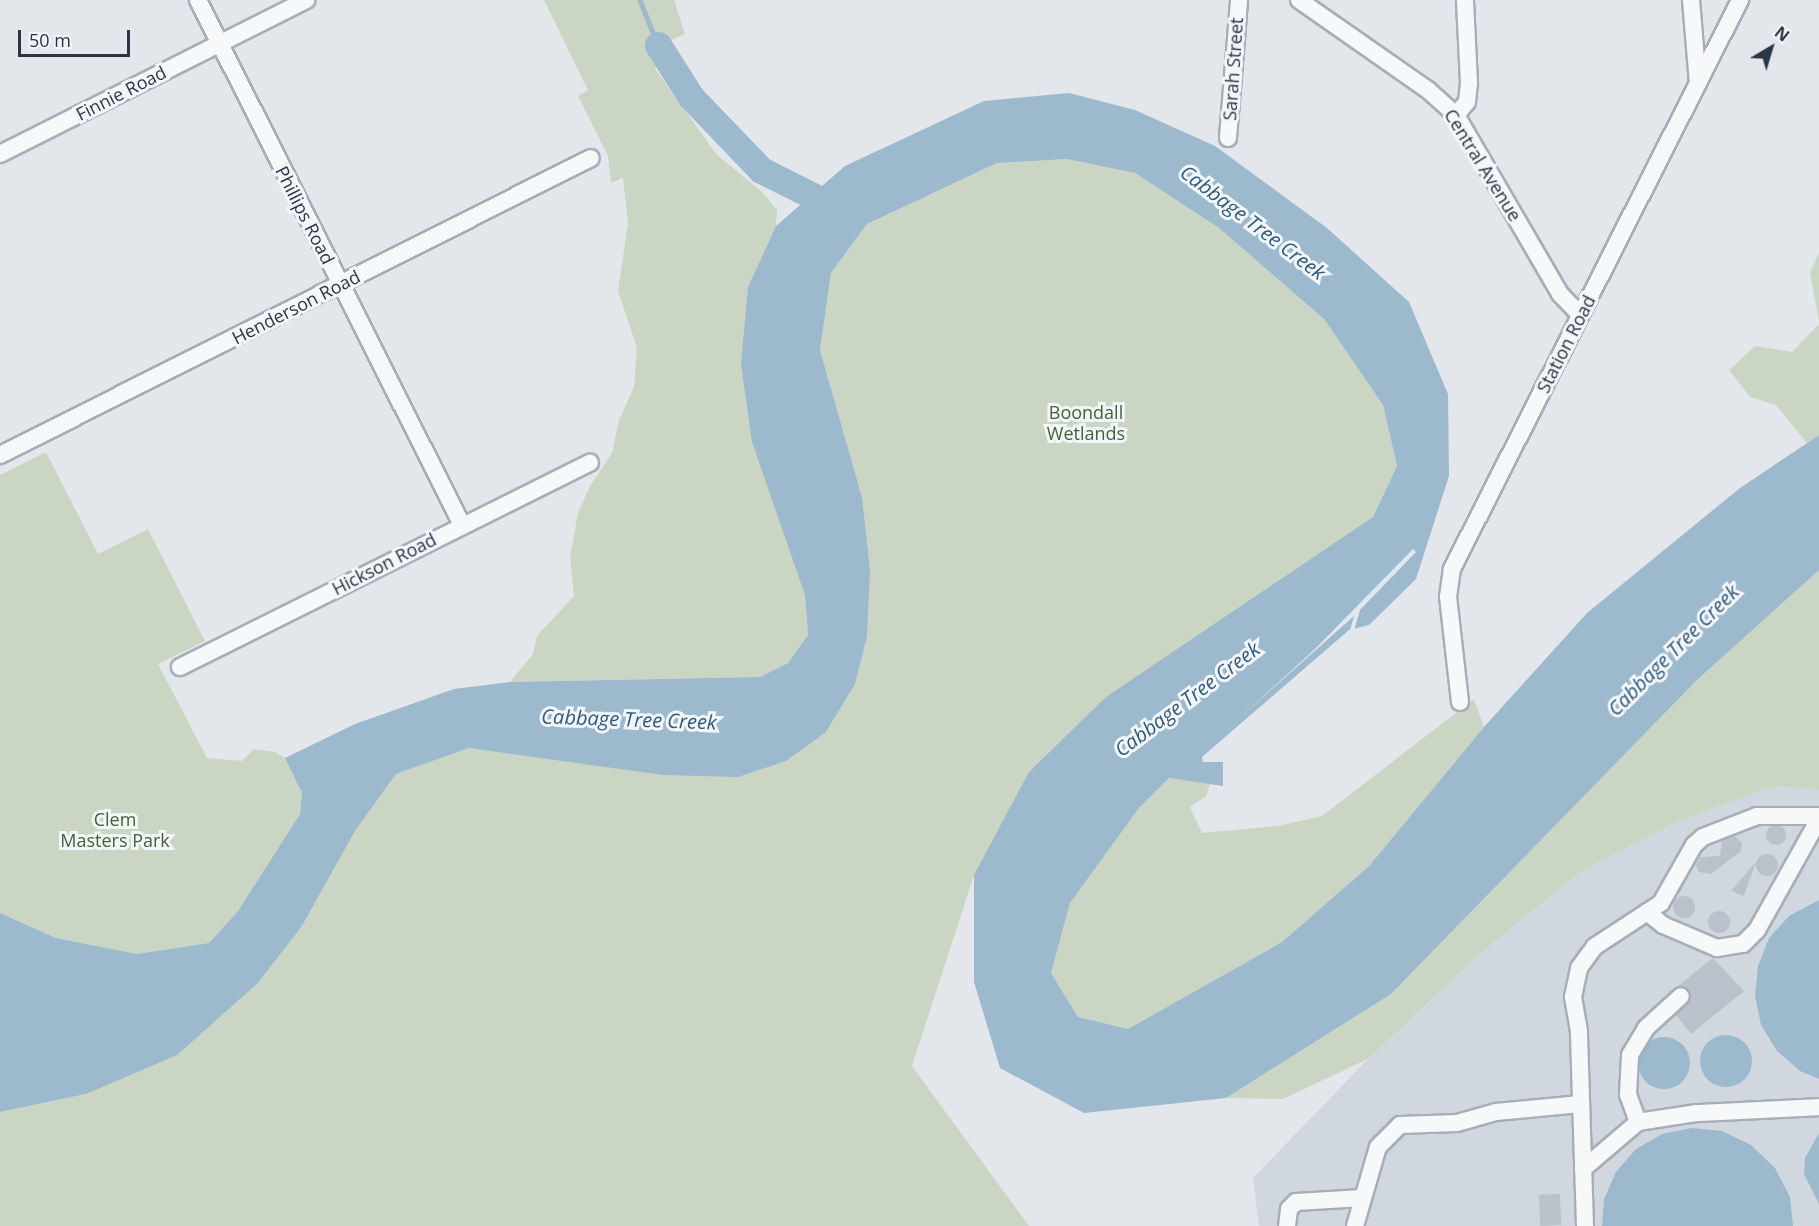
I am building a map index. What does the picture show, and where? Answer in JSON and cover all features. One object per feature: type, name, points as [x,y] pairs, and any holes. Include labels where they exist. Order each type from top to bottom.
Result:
[{"type":"street","name":"Phillips Road","points":[[198,0],[462,525]]},
{"type":"street","name":"Finnie Road","points":[[0,154],[306,0]]},
{"type":"street","name":"Sarah Street","points":[[1228,138],[1239,0]]},
{"type":"street","name":"Central Avenue","points":[[1299,0],[1428,90],[1456,115],[1560,294],[1580,315]]},
{"type":"street","points":[[1456,115],[1467,102],[1469,83],[1465,0]]},
{"type":"street","points":[[1691,0],[1698,83]]},
{"type":"street","name":"Station Road","points":[[1460,702],[1448,597],[1452,568],[1740,0]]},
{"type":"street","name":"Henderson Road","points":[[0,455],[591,158]]},
{"type":"street","name":"Hickson Road","points":[[180,667],[590,463]]},
{"type":"street","points":[[1585,1226],[1581,1104],[1573,997],[1579,969],[1594,947],[1647,912],[1661,903],[1694,845],[1703,837],[1757,816],[1819,817],[1757,930],[1743,944],[1724,955],[1717,948],[1664,925],[1647,912]]},
{"type":"street","points":[[1638,1122],[1628,1095],[1630,1055],[1646,1028],[1681,996]]},
{"type":"street","points":[[1355,1226],[1378,1147],[1400,1125],[1457,1123],[1496,1112],[1581,1104]]},
{"type":"street","points":[[1583,1169],[1638,1122],[1697,1113],[1819,1107]]},
{"type":"street","points":[[1287,1226],[1289,1209],[1296,1202],[1363,1198]]},
{"type":"shaded area","points":[[1775,786],[1819,790],[1819,1226],[1259,1226],[1253,1178],[1368,1059],[1484,950],[1583,870],[1678,821]]},
{"type":"green space","points":[[544,0],[674,0],[685,34],[652,49],[656,70],[717,155],[761,191],[777,210],[776,226],[748,287],[805,595],[808,635],[788,663],[760,677],[510,682],[533,654],[537,636],[574,596],[570,557],[578,513],[590,486],[612,453],[619,420],[634,387],[637,348],[618,291],[628,223],[623,178],[611,183],[608,156],[578,96],[588,90]]},
{"type":"green space","name":"Boondall Wetlands","points":[[1067,159],[1135,173],[1219,228],[1324,319],[1383,405],[1397,466],[1373,517],[1293,572],[974,875],[912,1066],[1029,1226],[0,1226],[0,1112],[86,1094],[258,983],[302,926],[355,831],[396,774],[469,748],[525,754],[826,732],[855,684],[867,637],[862,497],[820,350],[831,273],[867,224],[997,163]]},
{"type":"green space","points":[[1819,253],[1819,322],[1810,272]]},
{"type":"green space","points":[[1819,324],[1819,435],[1807,443],[1776,405],[1750,397],[1729,370],[1755,346],[1792,352]]},
{"type":"green space","name":"Clem Masters Park","points":[[46,452],[98,554],[148,529],[205,641],[158,664],[207,758],[242,761],[254,749],[275,752],[285,758],[302,793],[300,814],[238,911],[209,943],[137,954],[56,938],[0,913],[0,475]]},
{"type":"green space","points":[[1819,570],[1819,790],[1775,786],[1678,821],[1583,870],[1484,950],[1368,1059],[1283,1099],[1226,1098],[1391,994],[1697,680]]},
{"type":"green space","points":[[1474,699],[1484,727],[1369,866],[1282,942],[1128,1029],[1078,1017],[1051,973],[1070,903],[1139,808],[1169,778],[1210,784],[1206,796],[1190,807],[1202,833],[1278,826],[1322,816]]},
{"type":"water","name":"Cabbage Tree Creek","points":[[1069,93],[1135,110],[1215,146],[1327,228],[1409,302],[1448,394],[1449,476],[1416,579],[1369,625],[1349,630],[1202,757],[1203,762],[1223,762],[1223,786],[1169,778],[1139,808],[1070,903],[1051,973],[1078,1017],[1128,1029],[1282,942],[1369,866],[1484,727],[1587,613],[1740,488],[1819,435],[1819,570],[1697,680],[1391,994],[1226,1098],[1084,1113],[1000,1068],[974,982],[974,875],[1029,772],[1106,697],[1373,517],[1397,466],[1383,405],[1324,319],[1219,228],[1135,173],[1067,159],[997,163],[867,224],[831,273],[820,350],[862,497],[870,570],[867,637],[855,684],[826,732],[786,761],[738,777],[663,775],[469,748],[396,774],[355,831],[302,926],[258,983],[177,1055],[86,1094],[0,1112],[0,913],[56,938],[137,954],[209,943],[238,911],[300,814],[302,793],[285,758],[355,724],[454,689],[510,682],[760,677],[788,663],[808,635],[805,595],[752,442],[741,364],[748,287],[776,226],[845,166],[984,101]]},
{"type":"water","points":[[1819,900],[1819,1079],[1800,1071],[1777,1051],[1761,1025],[1755,996],[1758,966],[1769,938],[1789,916]]},
{"type":"water","points":[[1721,1035],[1731,1035],[1745,1042],[1752,1061],[1745,1080],[1731,1087],[1721,1087],[1711,1083],[1704,1076],[1700,1066],[1700,1056],[1704,1046],[1711,1039]]},
{"type":"water","points":[[1659,1037],[1669,1037],[1683,1044],[1690,1063],[1683,1082],[1669,1089],[1659,1089],[1649,1085],[1642,1078],[1638,1068],[1638,1058],[1642,1048],[1649,1041]]},
{"type":"water","points":[[1692,1128],[1722,1131],[1751,1145],[1775,1168],[1790,1197],[1793,1226],[1602,1226],[1604,1199],[1616,1172],[1636,1149],[1662,1134]]},
{"type":"water","points":[[1819,1133],[1819,1204],[1804,1174],[1805,1158]]},
{"type":"pier","points":[[1413,549],[1416,552],[1360,610],[1354,631],[1350,630],[1354,616],[1236,721],[1315,649]]},
{"type":"building","points":[[1776,825],[1783,828],[1786,835],[1783,842],[1776,845],[1769,842],[1766,835],[1769,828]]},
{"type":"building","points":[[1735,836],[1742,843],[1741,851],[1711,874],[1699,872],[1696,865],[1700,857],[1720,856],[1722,841]]},
{"type":"building","points":[[1767,854],[1775,857],[1778,865],[1775,873],[1767,876],[1759,873],[1756,865],[1759,857]]},
{"type":"building","points":[[1756,862],[1744,896],[1731,891]]},
{"type":"building","points":[[1684,896],[1692,899],[1695,907],[1692,915],[1684,918],[1676,915],[1673,907],[1676,899]]},
{"type":"building","points":[[1719,911],[1727,914],[1730,922],[1727,930],[1719,933],[1711,930],[1708,922],[1711,914]]},
{"type":"building","points":[[1713,958],[1744,991],[1691,1034],[1676,1015],[1688,1003],[1691,993],[1685,986],[1678,986]]},
{"type":"building","points":[[1560,1194],[1561,1225],[1540,1226],[1539,1195]]},
{"type":"waterway","points":[[640,0],[658,45]]},
{"type":"waterway","points":[[658,45],[691,97],[761,170],[839,209]]}]
